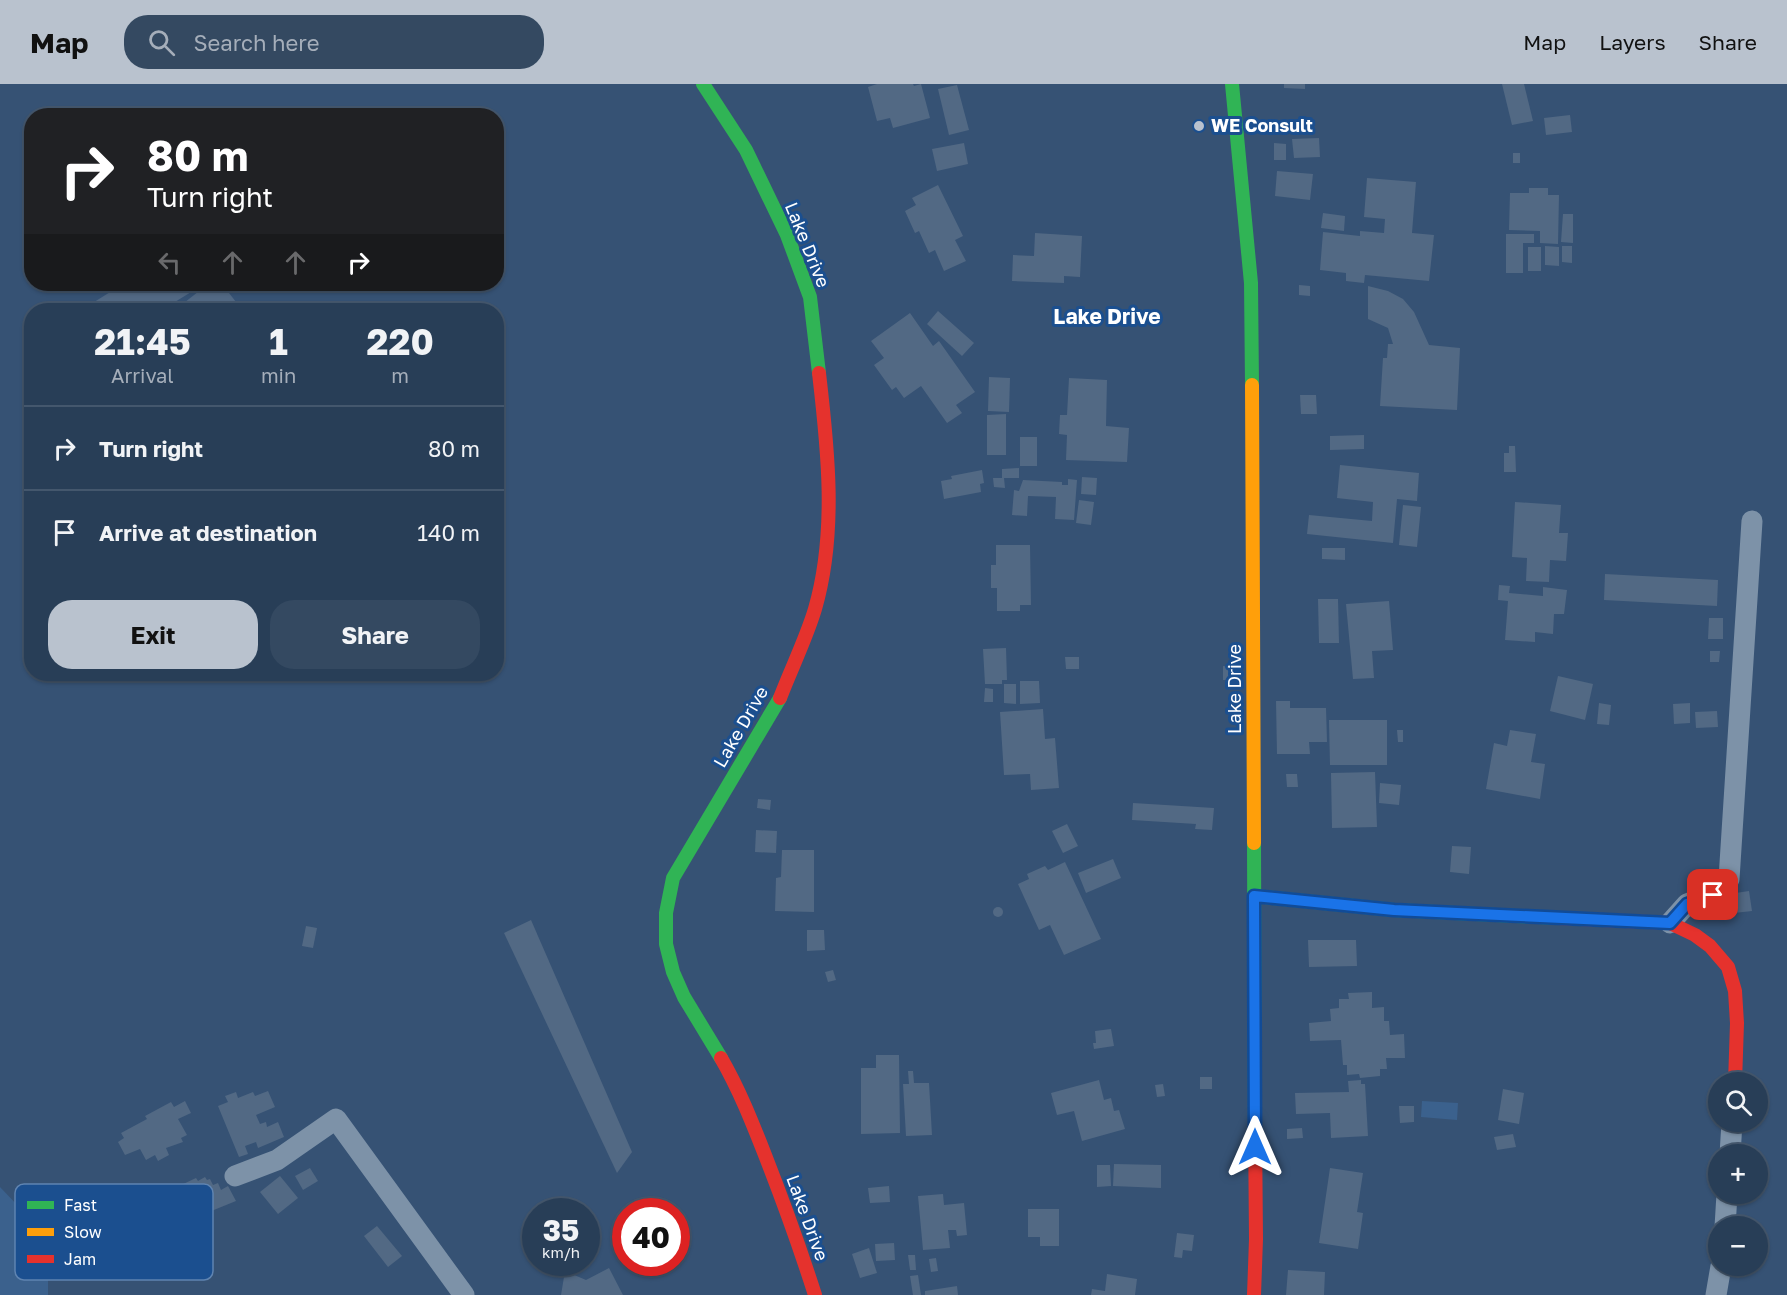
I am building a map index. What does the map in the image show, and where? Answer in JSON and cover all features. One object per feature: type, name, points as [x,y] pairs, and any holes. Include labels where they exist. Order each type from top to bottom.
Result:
[{"type":"street","name":"Lake Drive","points":[[703,84],[746,150],[787,235],[810,297],[828,467],[827,525],[824,564],[815,609],[778,702],[673,878],[665,911],[664,932],[667,952],[688,1007],[723,1062],[743,1101],[804,1258],[815,1295]]},
{"type":"street","name":"Lake Drive","points":[[1232,84],[1251,283],[1254,1295]]},
{"type":"street","points":[[1670,923],[1687,904],[1724,888],[1729,879],[1752,521]]},
{"type":"street","points":[[1254,896],[1394,910],[1670,923],[1691,932],[1713,949],[1729,968],[1734,986],[1736,1015],[1735,1072]]},
{"type":"street","points":[[235,1176],[277,1160],[336,1119],[464,1295]]},
{"type":"street","points":[[1716,1295],[1719,1276]]},
{"type":"water","points":[[1422,1101],[1458,1103],[1457,1120],[1421,1117]]},
{"type":"water","points":[[0,1187],[15,1203],[15,1280],[48,1280],[48,1295],[0,1295]]},
{"type":"building","points":[[877,84],[913,84],[914,86],[921,84],[930,118],[893,128],[890,118],[877,121],[868,87]]},
{"type":"building","points":[[1284,84],[1305,84],[1305,89],[1284,88]]},
{"type":"building","points":[[1502,84],[1524,84],[1533,121],[1512,125]]},
{"type":"building","points":[[957,85],[969,130],[949,135],[938,89]]},
{"type":"building","points":[[1570,115],[1572,132],[1546,135],[1544,118]]},
{"type":"building","points":[[1319,138],[1320,157],[1294,158],[1292,139]]},
{"type":"building","points":[[964,143],[968,164],[937,171],[932,149]]},
{"type":"building","points":[[1274,143],[1286,144],[1286,160],[1274,160]]},
{"type":"building","points":[[1513,153],[1520,153],[1520,163],[1513,163]]},
{"type":"building","points":[[1277,171],[1313,174],[1310,200],[1275,196]]},
{"type":"building","points":[[1367,178],[1416,182],[1412,233],[1434,235],[1429,281],[1365,275],[1364,283],[1346,281],[1346,273],[1320,270],[1323,232],[1360,236],[1360,231],[1384,233],[1385,219],[1364,217]]},
{"type":"building","points":[[938,185],[963,236],[955,240],[966,261],[944,271],[935,250],[929,253],[919,231],[915,233],[905,211],[916,205],[912,198]]},
{"type":"building","points":[[1529,188],[1548,188],[1548,195],[1559,195],[1558,244],[1540,243],[1540,231],[1509,230],[1510,193],[1529,193]]},
{"type":"building","points":[[1323,213],[1345,216],[1344,231],[1321,228]]},
{"type":"building","points":[[1563,214],[1573,214],[1573,243],[1561,242]]},
{"type":"building","points":[[1035,233],[1082,236],[1080,277],[1064,276],[1064,283],[1012,281],[1013,255],[1034,256]]},
{"type":"building","points":[[1506,234],[1534,234],[1534,243],[1523,243],[1523,273],[1506,273]]},
{"type":"building","points":[[1545,246],[1559,247],[1559,266],[1545,265]]},
{"type":"building","points":[[1562,246],[1572,246],[1572,263],[1562,262]]},
{"type":"building","points":[[1528,247],[1541,247],[1541,271],[1528,271]]},
{"type":"building","points":[[1299,285],[1310,286],[1310,296],[1299,295]]},
{"type":"building","points":[[1368,286],[1388,291],[1403,299],[1414,312],[1429,345],[1460,348],[1457,410],[1380,406],[1383,358],[1387,358],[1388,344],[1393,344],[1388,328],[1368,319]]},
{"type":"building","points":[[112,291],[193,291],[173,303],[93,303]]},
{"type":"building","points":[[199,291],[227,291],[236,302],[235,303],[184,303]]},
{"type":"building","points":[[938,311],[974,343],[962,356],[927,324]]},
{"type":"building","points":[[910,313],[933,346],[939,341],[975,392],[956,405],[962,413],[947,423],[921,386],[904,398],[896,387],[892,390],[874,365],[884,358],[871,341]]},
{"type":"building","points":[[989,377],[1010,378],[1009,412],[988,411]]},
{"type":"building","points":[[1069,378],[1107,380],[1106,426],[1129,428],[1127,462],[1066,460],[1067,435],[1059,434],[1060,415],[1067,415]]},
{"type":"building","points":[[1300,395],[1316,395],[1317,414],[1301,414]]},
{"type":"building","points":[[1006,414],[1006,455],[987,455],[987,415]]},
{"type":"building","points":[[1364,435],[1364,449],[1330,450],[1330,436]]},
{"type":"building","points":[[1020,437],[1037,437],[1037,466],[1020,466]]},
{"type":"building","points":[[1509,446],[1515,446],[1516,472],[1504,472],[1504,453],[1509,453]]},
{"type":"building","points":[[1340,465],[1419,473],[1417,501],[1397,499],[1393,543],[1307,534],[1309,515],[1372,521],[1373,502],[1337,498]]},
{"type":"building","points":[[1019,468],[1019,478],[1004,478],[1005,488],[994,487],[993,478],[1002,478],[1002,469]]},
{"type":"building","points":[[982,470],[984,483],[980,484],[981,492],[944,499],[941,481],[952,479],[951,476]]},
{"type":"building","points":[[1082,477],[1097,478],[1096,495],[1081,494]]},
{"type":"building","points":[[1068,479],[1077,480],[1074,520],[1055,519],[1056,497],[1028,496],[1027,516],[1012,515],[1014,490],[1019,491],[1023,480],[1062,482],[1062,485],[1068,485]]},
{"type":"building","points":[[1079,500],[1094,502],[1091,525],[1076,523]]},
{"type":"building","points":[[1515,502],[1561,505],[1559,533],[1568,533],[1566,561],[1550,560],[1549,582],[1526,581],[1527,558],[1512,557]]},
{"type":"building","points":[[1403,505],[1421,507],[1417,547],[1399,545]]},
{"type":"building","points":[[996,545],[1030,545],[1031,605],[1020,605],[1020,611],[997,611],[997,588],[991,588],[991,565],[996,565]]},
{"type":"building","points":[[1322,548],[1345,548],[1345,560],[1322,559]]},
{"type":"building","points":[[1605,574],[1718,580],[1717,606],[1604,600]]},
{"type":"building","points":[[1499,585],[1510,586],[1509,593],[1543,596],[1543,587],[1567,590],[1564,614],[1554,614],[1553,634],[1535,632],[1535,642],[1505,640],[1508,601],[1498,600]]},
{"type":"building","points":[[1318,599],[1338,599],[1339,643],[1319,643]]},
{"type":"building","points":[[1389,601],[1393,650],[1372,651],[1374,678],[1353,679],[1346,604]]},
{"type":"building","points":[[1709,618],[1723,618],[1723,639],[1708,639]]},
{"type":"building","points":[[1006,648],[1007,680],[1002,680],[1002,684],[985,684],[983,649]]},
{"type":"building","points":[[1710,651],[1720,651],[1719,662],[1710,662]]},
{"type":"building","points":[[1065,657],[1079,657],[1079,669],[1066,669]]},
{"type":"building","points":[[1223,666],[1232,667],[1231,680],[1223,680]]},
{"type":"building","points":[[1558,676],[1593,684],[1585,720],[1550,711]]},
{"type":"building","points":[[1020,681],[1039,681],[1040,703],[1020,704]]},
{"type":"building","points":[[1004,684],[1016,684],[1016,704],[1004,703]]},
{"type":"building","points":[[985,688],[993,689],[993,702],[984,702]]},
{"type":"building","points":[[1276,701],[1290,701],[1290,708],[1326,708],[1327,742],[1309,742],[1310,754],[1277,754]]},
{"type":"building","points":[[1599,703],[1611,705],[1609,725],[1597,724]]},
{"type":"building","points":[[1690,703],[1690,723],[1674,724],[1673,704]]},
{"type":"building","points":[[1043,709],[1045,739],[1055,738],[1059,788],[1031,790],[1030,774],[1004,775],[1000,712]]},
{"type":"building","points":[[1717,711],[1718,727],[1696,728],[1695,712]]},
{"type":"building","points":[[1329,720],[1387,720],[1387,765],[1330,765]]},
{"type":"building","points":[[1397,730],[1403,730],[1403,742],[1398,742]]},
{"type":"building","points":[[1510,730],[1536,734],[1531,762],[1545,764],[1540,799],[1486,789],[1494,743],[1507,746]]},
{"type":"building","points":[[1375,772],[1377,827],[1332,828],[1331,773]]},
{"type":"building","points":[[1286,774],[1297,774],[1298,787],[1287,787]]},
{"type":"building","points":[[1380,783],[1401,785],[1399,805],[1379,803]]},
{"type":"building","points":[[758,799],[771,800],[770,810],[757,808]]},
{"type":"building","points":[[1133,803],[1214,808],[1212,830],[1195,829],[1196,824],[1132,820]]},
{"type":"building","points":[[1067,824],[1078,846],[1063,853],[1052,831]]},
{"type":"building","points":[[756,830],[777,831],[776,853],[755,852]]},
{"type":"building","points":[[1452,846],[1471,847],[1469,874],[1450,872]]},
{"type":"building","points":[[782,850],[814,850],[814,912],[775,911],[776,878],[781,877]]},
{"type":"building","points":[[1113,859],[1121,878],[1086,893],[1078,873]]},
{"type":"building","points":[[1065,862],[1101,939],[1064,955],[1050,925],[1039,930],[1018,884],[1029,879],[1027,874],[1045,866],[1048,870]]},
{"type":"building","points":[[1749,891],[1752,911],[1725,914],[1722,895]]},
{"type":"building","points":[[998,907],[1002,908],[1002,916],[998,917],[994,916],[993,912],[994,908]]},
{"type":"building","points":[[531,920],[632,1152],[617,1173],[504,933]]},
{"type":"building","points":[[306,926],[317,928],[313,948],[302,946]]},
{"type":"building","points":[[807,930],[824,930],[825,950],[807,951]]},
{"type":"building","points":[[1308,940],[1356,940],[1357,966],[1309,967]]},
{"type":"building","points":[[833,970],[836,980],[828,982],[825,972]]},
{"type":"building","points":[[1372,992],[1372,1008],[1384,1007],[1384,1021],[1389,1021],[1390,1035],[1404,1034],[1405,1058],[1386,1058],[1387,1069],[1380,1069],[1380,1076],[1360,1078],[1359,1074],[1347,1075],[1347,1065],[1343,1065],[1341,1040],[1310,1041],[1309,1023],[1331,1021],[1330,1009],[1339,1008],[1339,999],[1349,999],[1348,993]]},
{"type":"building","points":[[1111,1029],[1114,1046],[1094,1049],[1095,1031]]},
{"type":"building","points":[[876,1055],[899,1055],[900,1133],[861,1134],[861,1068],[876,1068]]},
{"type":"building","points":[[908,1071],[913,1071],[914,1083],[929,1083],[932,1135],[906,1136],[903,1084],[909,1084]]},
{"type":"building","points":[[1200,1077],[1212,1077],[1212,1089],[1200,1089]]},
{"type":"building","points":[[1099,1080],[1104,1100],[1111,1098],[1114,1111],[1119,1110],[1125,1129],[1082,1141],[1074,1111],[1057,1115],[1051,1093]]},
{"type":"building","points":[[1361,1080],[1361,1084],[1365,1084],[1368,1136],[1331,1138],[1330,1113],[1296,1114],[1295,1093],[1349,1092],[1348,1081]]},
{"type":"building","points":[[1163,1084],[1165,1096],[1157,1097],[1155,1085]]},
{"type":"building","points":[[1503,1089],[1524,1093],[1519,1124],[1498,1120]]},
{"type":"building","points":[[268,1091],[275,1107],[256,1115],[260,1124],[266,1122],[267,1127],[278,1122],[284,1137],[258,1148],[256,1142],[245,1146],[248,1154],[239,1157],[218,1106],[228,1102],[225,1096],[236,1092],[238,1098],[253,1092],[255,1096]]},
{"type":"building","points":[[185,1101],[191,1113],[178,1119],[187,1135],[181,1138],[183,1142],[166,1148],[169,1155],[158,1161],[155,1155],[146,1160],[140,1149],[125,1155],[118,1142],[124,1138],[121,1133],[147,1119],[145,1116],[171,1102],[174,1107]]},
{"type":"building","points":[[1399,1106],[1414,1106],[1414,1122],[1400,1123]]},
{"type":"building","points":[[1302,1128],[1303,1138],[1287,1139],[1287,1129]]},
{"type":"building","points":[[1513,1134],[1516,1147],[1497,1150],[1494,1137]]},
{"type":"building","points":[[1114,1164],[1161,1165],[1161,1188],[1113,1186]]},
{"type":"building","points":[[1097,1165],[1110,1165],[1111,1186],[1097,1187]]},
{"type":"building","points":[[310,1168],[318,1181],[303,1190],[295,1176]]},
{"type":"building","points":[[1330,1168],[1363,1173],[1357,1212],[1363,1213],[1358,1249],[1319,1243]]},
{"type":"building","points":[[280,1176],[298,1198],[278,1214],[260,1192]]},
{"type":"building","points":[[205,1177],[207,1180],[210,1179],[212,1184],[183,1184],[196,1178],[198,1181]]},
{"type":"building","points":[[218,1183],[221,1190],[228,1186],[236,1201],[213,1210],[213,1185]]},
{"type":"building","points":[[889,1186],[890,1202],[870,1203],[868,1188]]},
{"type":"building","points":[[943,1194],[944,1205],[964,1203],[967,1235],[957,1236],[956,1230],[948,1230],[950,1248],[923,1250],[918,1196]]},
{"type":"building","points":[[1028,1209],[1059,1209],[1059,1246],[1040,1246],[1040,1237],[1028,1237]]},
{"type":"building","points":[[377,1226],[402,1256],[388,1267],[364,1236]]},
{"type":"building","points":[[1177,1233],[1194,1235],[1192,1251],[1183,1250],[1182,1258],[1174,1257]]},
{"type":"building","points":[[894,1243],[895,1260],[876,1261],[875,1244]]},
{"type":"building","points":[[869,1248],[877,1273],[860,1278],[852,1254]]},
{"type":"building","points":[[908,1255],[915,1255],[916,1270],[910,1270]]},
{"type":"building","points":[[936,1258],[938,1271],[931,1272],[929,1259]]},
{"type":"building","points":[[609,1268],[623,1295],[561,1295],[564,1276],[577,1276],[586,1280],[600,1276],[600,1273]]},
{"type":"building","points":[[1288,1270],[1325,1272],[1324,1295],[1286,1295]]},
{"type":"building","points":[[1107,1274],[1137,1279],[1135,1295],[1091,1295],[1092,1289],[1105,1291]]},
{"type":"building","points":[[918,1275],[921,1295],[913,1295],[910,1276]]},
{"type":"building","points":[[957,1286],[958,1295],[925,1295],[925,1291]]},
{"type":"traffic: fast","points":[[703,84],[746,150],[787,235],[810,297],[819,373]]},
{"type":"traffic: fast","points":[[1232,84],[1251,283],[1252,385]]},
{"type":"traffic: fast","points":[[721,1058],[684,997],[673,972],[666,944],[666,913],[673,878],[780,698]]},
{"type":"traffic: fast","points":[[1254,843],[1255,1124]]},
{"type":"traffic: fast","points":[[1254,896],[1394,910],[1558,918]]},
{"type":"traffic: slow","points":[[1252,385],[1254,843]]},
{"type":"traffic: jam","points":[[780,698],[815,609],[826,551],[829,491],[819,373]]},
{"type":"traffic: jam","points":[[1558,918],[1670,923],[1695,935],[1710,946],[1728,967],[1735,991],[1737,1023],[1735,1072]]},
{"type":"traffic: jam","points":[[721,1058],[760,1143],[815,1295]]},
{"type":"traffic: jam","points":[[1254,1295],[1255,1124]]},
{"type":"place","name":"WE Consult","points":[[1199,126]]},
{"type":"district","name":"Lake Drive","points":[[1107,317]]},
{"type":"route","points":[[1255,1147],[1254,896],[1394,910],[1670,923],[1687,904],[1713,895]]}]
